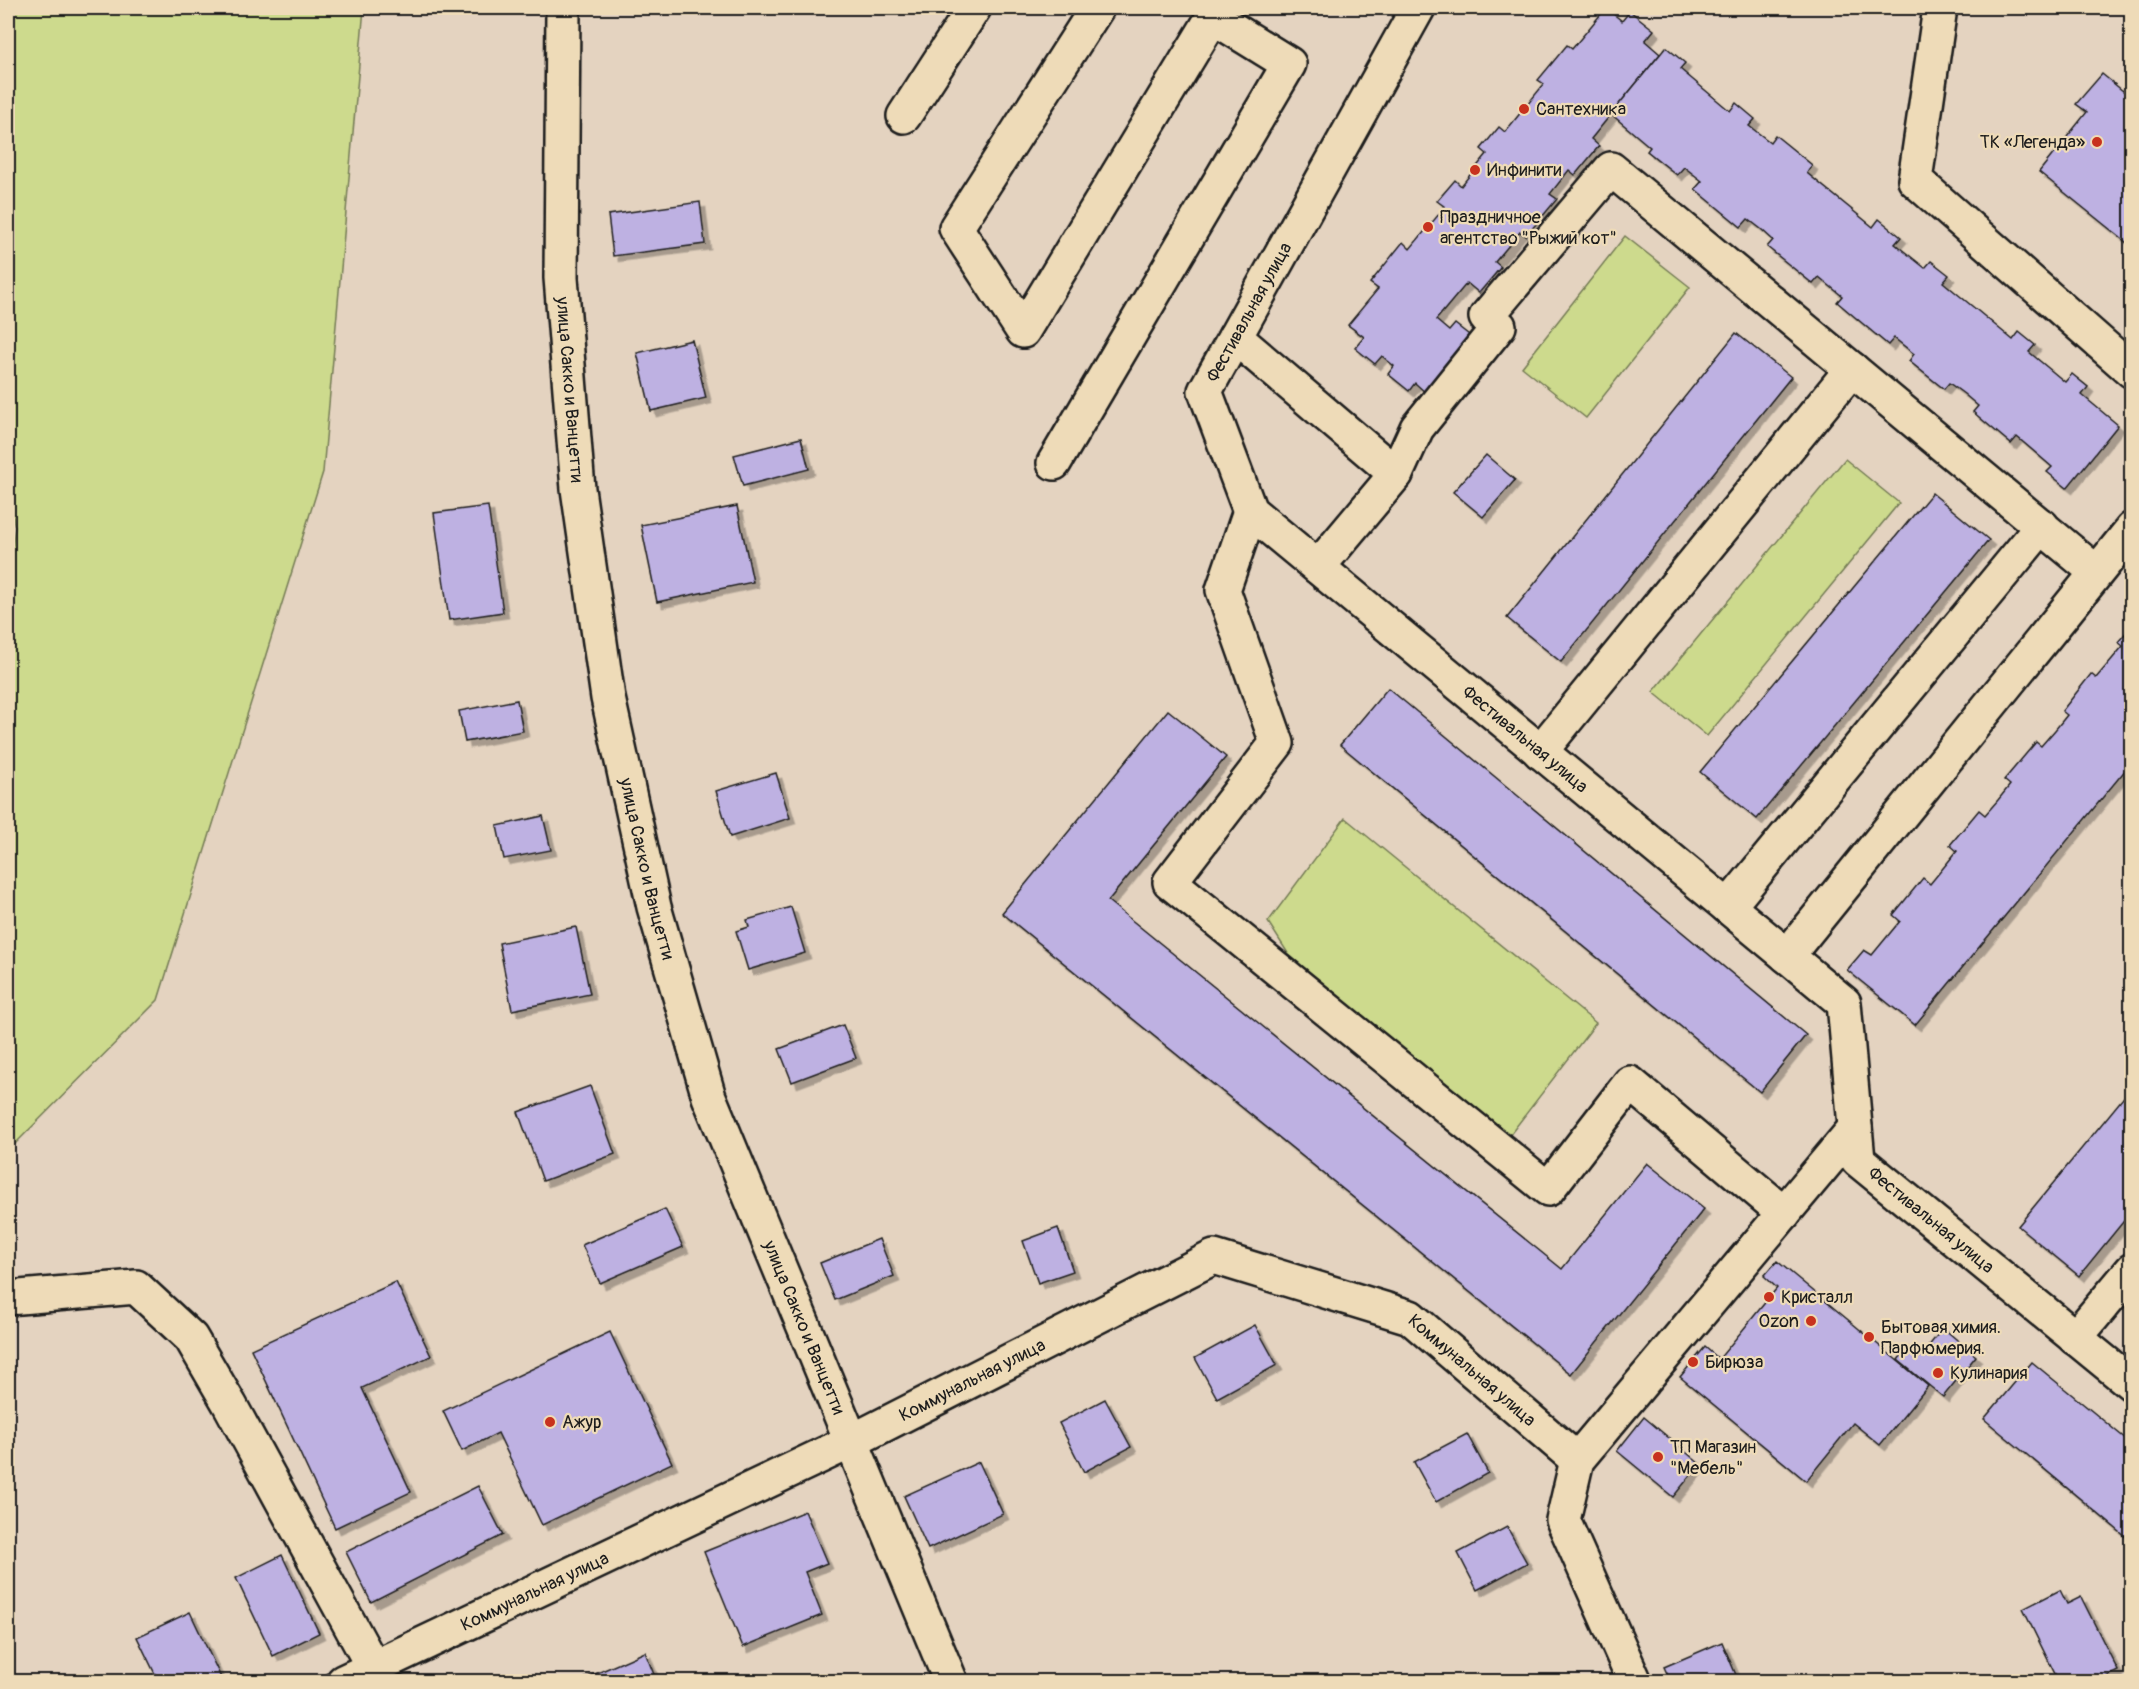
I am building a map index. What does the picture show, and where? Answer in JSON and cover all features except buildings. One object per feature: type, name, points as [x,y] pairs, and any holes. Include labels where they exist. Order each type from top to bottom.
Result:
[{"type":"street","name":"улица Сакко и Ванцетти","points":[[563,8],[561,278],[578,489],[608,698],[654,907],[710,1097],[951,1682]]},
{"type":"street","points":[[904,116],[974,8]]},
{"type":"street","points":[[1054,463],[1289,64],[1205,12],[1023,331],[956,228],[1097,8]]},
{"type":"street","name":"Фестивальная улица","points":[[1418,8],[1205,391],[1251,511],[1844,1003],[1858,1160],[2132,1384]]},
{"type":"street","points":[[1940,8],[1915,180],[2132,371]]},
{"type":"street","points":[[1318,567],[1396,474],[1417,428],[1499,326],[1486,317],[1611,168],[2096,572]]},
{"type":"street","points":[[1235,338],[1396,474]]},
{"type":"street","points":[[1540,752],[1852,369]]},
{"type":"street","points":[[1251,511],[1223,590],[1277,743],[1170,882],[1548,1189],[1630,1083],[1784,1213]]},
{"type":"street","points":[[1728,907],[2042,526]]},
{"type":"street","points":[[1787,956],[2132,528]]},
{"type":"street","points":[[1635,1682],[1563,1520],[1577,1460],[1855,1128]]},
{"type":"street","name":"Коммунальная улица","points":[[344,1682],[385,1670],[852,1441],[1214,1257],[1410,1317],[1577,1460]]},
{"type":"street","points":[[2075,1338],[2132,1270]]},
{"type":"street","points":[[8,1298],[136,1287],[191,1338],[385,1670]]},
{"type":"green space","points":[[8,8],[364,8],[323,472],[158,1000],[8,1151],[8,579],[15,527],[8,493]]},
{"type":"green space","points":[[1625,236],[1690,287],[1586,418],[1522,367]]},
{"type":"green space","points":[[1845,459],[1899,503],[1707,736],[1653,692]]},
{"type":"green space","points":[[1345,818],[1596,1023],[1509,1136],[1289,955],[1268,922]]},
{"type":"place","name":"Сантехника","points":[[1524,109]]},
{"type":"place","name":"ТК «Легенда»","points":[[2097,142]]},
{"type":"place","name":"Инфинити","points":[[1475,170]]},
{"type":"place","name":"Праздничное агентство \"Рыжий кот\"","points":[[1428,227]]},
{"type":"place","name":"Кристалл","points":[[1769,1297]]},
{"type":"place","name":"Ozon","points":[[1811,1321]]},
{"type":"place","name":"Бытовая химия. Парфюмерия.","points":[[1869,1337]]},
{"type":"place","name":"Бирюза","points":[[1693,1362]]},
{"type":"place","name":"Кулинария","points":[[1938,1373]]},
{"type":"place","name":"Ажур","points":[[550,1422]]},
{"type":"place","name":"ТП Магазин \"Мебель\"","points":[[1658,1457]]}]
